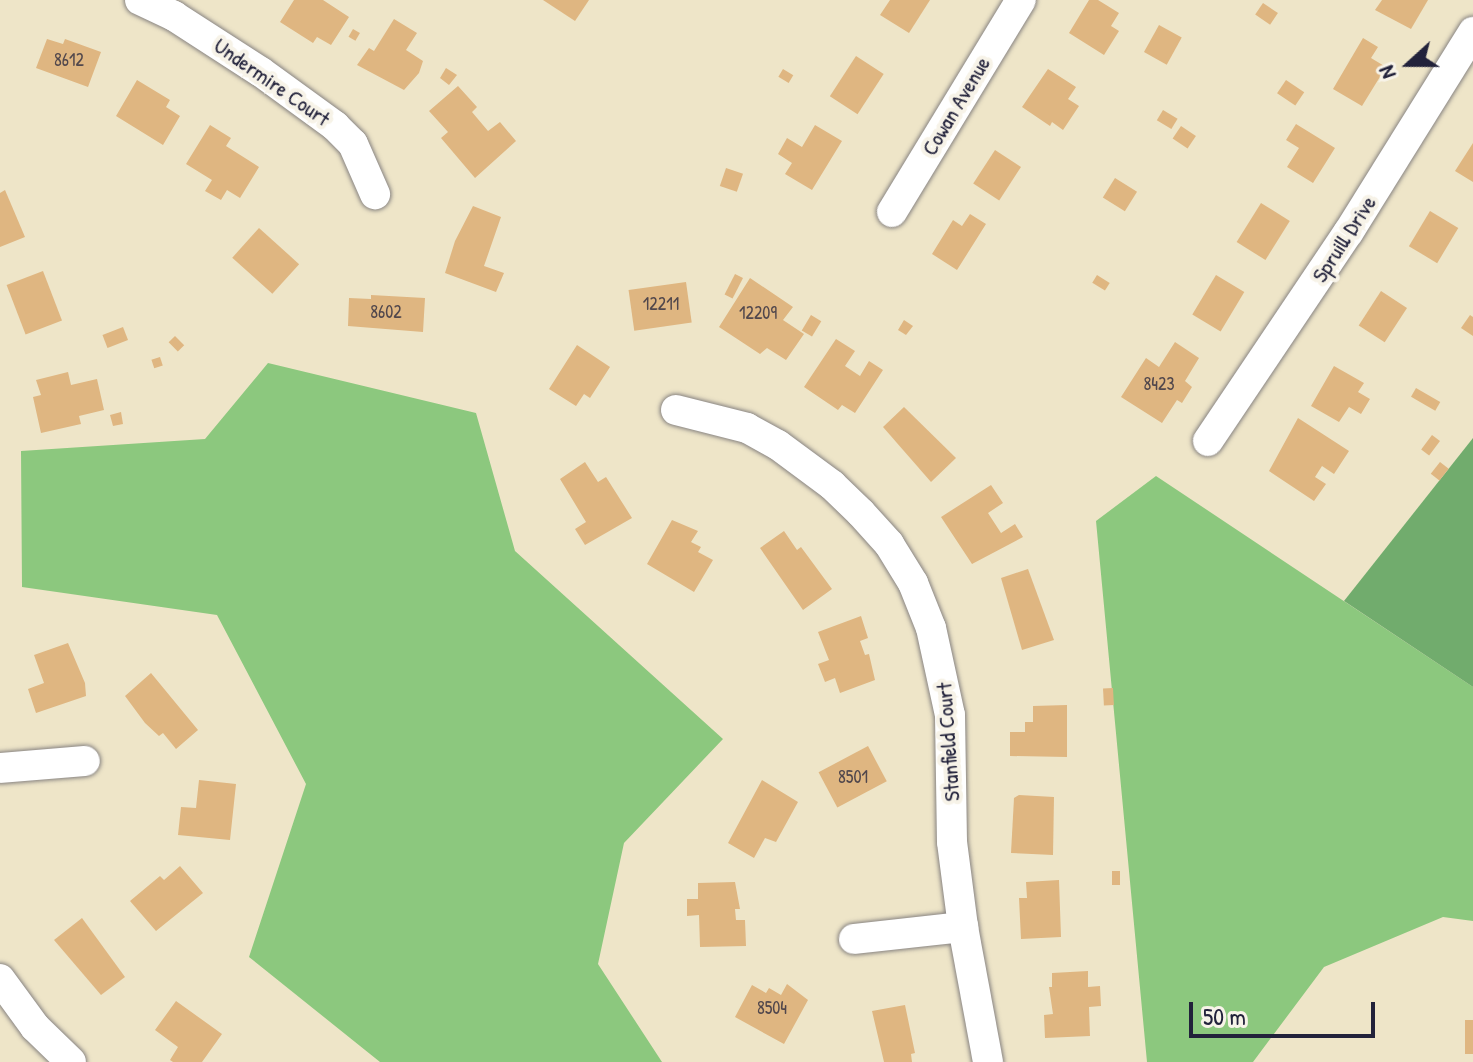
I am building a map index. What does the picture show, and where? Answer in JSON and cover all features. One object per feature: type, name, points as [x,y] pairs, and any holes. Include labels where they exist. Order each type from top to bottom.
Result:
[{"type":"street","name":"Undermire Court","points":[[140,0],[174,16],[236,56],[335,126],[353,144],[375,194]]},
{"type":"street","name":"Cowan Avenue","points":[[892,212],[1021,0]]},
{"type":"street","name":"Spruill Drive","points":[[1208,441],[1348,233],[1473,32]]},
{"type":"street","name":"Stanfield Court","points":[[676,410],[747,428],[778,445],[832,485],[861,513],[889,544],[913,583],[931,628],[950,715],[952,842],[963,927],[988,1062]]},
{"type":"street","points":[[0,768],[85,761]]},
{"type":"street","points":[[854,939],[963,927]]},
{"type":"street","points":[[0,979],[35,1027],[71,1062]]},
{"type":"green space","points":[[268,363],[476,413],[515,551],[723,739],[624,843],[598,964],[662,1062],[380,1062],[249,957],[306,784],[217,615],[22,587],[21,451],[205,439]]},
{"type":"green space","points":[[1473,438],[1473,687],[1344,601]]},
{"type":"green space","points":[[1156,476],[1473,687],[1473,921],[1443,917],[1324,967],[1253,1062],[1147,1062],[1096,521]]},
{"type":"building","points":[[294,0],[323,0],[349,17],[331,45],[317,37],[313,43],[280,22]]},
{"type":"building","points":[[543,0],[589,0],[575,21]]},
{"type":"building","points":[[890,0],[930,0],[909,33],[880,15]]},
{"type":"building","points":[[1089,0],[1098,0],[1119,13],[1111,26],[1119,31],[1104,55],[1069,33]]},
{"type":"building","points":[[1382,0],[1428,0],[1411,29],[1375,10]]},
{"type":"building","points":[[1263,3],[1278,13],[1270,25],[1255,15]]},
{"type":"building","points":[[394,19],[417,33],[406,50],[423,61],[419,73],[404,90],[357,65],[369,48],[374,51]]},
{"type":"building","points":[[1159,25],[1182,38],[1167,65],[1144,52]]},
{"type":"building","points":[[353,29],[360,33],[355,41],[348,37]]},
{"type":"building","points":[[1363,38],[1378,47],[1371,58],[1386,67],[1362,106],[1333,89]]},
{"type":"building","points":[[47,39],[63,44],[65,39],[101,52],[88,87],[36,68]]},
{"type":"building","points":[[856,56],[884,74],[858,114],[830,96]]},
{"type":"building","points":[[446,68],[457,75],[449,85],[440,78]]},
{"type":"building","points":[[783,69],[793,75],[789,83],[778,77]]},
{"type":"building","points":[[1048,69],[1076,87],[1068,99],[1079,106],[1063,130],[1052,122],[1050,126],[1022,107]]},
{"type":"building","points":[[137,80],[170,100],[166,107],[180,116],[163,145],[116,116]]},
{"type":"building","points":[[1286,80],[1304,92],[1295,106],[1277,93]]},
{"type":"building","points":[[458,86],[477,107],[472,112],[488,131],[500,122],[516,141],[475,178],[441,138],[448,132],[429,111]]},
{"type":"building","points":[[1163,110],[1178,119],[1171,129],[1157,120]]},
{"type":"building","points":[[1296,124],[1335,148],[1313,183],[1287,167],[1299,148],[1286,140]]},
{"type":"building","points":[[210,125],[231,138],[226,146],[259,167],[240,198],[227,190],[221,200],[205,191],[212,180],[186,164]]},
{"type":"building","points":[[815,125],[842,141],[812,190],[785,174],[792,163],[778,154],[787,138],[802,147]]},
{"type":"building","points":[[1181,126],[1196,136],[1188,149],[1173,138]]},
{"type":"building","points":[[1473,143],[1473,182],[1455,171]]},
{"type":"building","points":[[995,150],[1021,167],[999,200],[973,184]]},
{"type":"building","points":[[726,168],[743,174],[737,192],[720,186]]},
{"type":"building","points":[[1115,178],[1137,192],[1125,211],[1103,198]]},
{"type":"building","points":[[5,190],[25,237],[0,247],[0,193]]},
{"type":"building","points":[[1261,203],[1290,221],[1265,260],[1237,242]]},
{"type":"building","points":[[473,206],[501,217],[484,266],[504,273],[496,292],[445,273],[455,241]]},
{"type":"building","points":[[1430,211],[1458,228],[1437,263],[1409,246]]},
{"type":"building","points":[[970,214],[986,224],[957,270],[932,254],[953,220],[962,226]]},
{"type":"building","points":[[259,228],[299,264],[272,294],[232,258]]},
{"type":"building","points":[[43,271],[62,320],[26,334],[7,285]]},
{"type":"building","points":[[735,274],[743,278],[733,299],[725,294]]},
{"type":"building","points":[[1097,275],[1110,283],[1105,291],[1092,283]]},
{"type":"building","points":[[1216,275],[1244,292],[1221,331],[1192,314]]},
{"type":"building","points":[[750,278],[793,307],[783,320],[804,334],[786,360],[767,348],[760,354],[719,327]]},
{"type":"building","points":[[686,282],[692,323],[634,331],[629,290]]},
{"type":"building","points":[[1381,291],[1407,308],[1385,342],[1359,325]]},
{"type":"building","points":[[371,295],[425,298],[423,332],[348,326],[349,298],[371,299]]},
{"type":"building","points":[[811,315],[821,321],[812,337],[802,330]]},
{"type":"building","points":[[1470,315],[1473,317],[1473,336],[1461,328]]},
{"type":"building","points":[[904,320],[913,326],[906,335],[898,330]]},
{"type":"building","points":[[123,327],[128,340],[107,348],[102,335]]},
{"type":"building","points":[[175,336],[184,345],[178,352],[169,342]]},
{"type":"building","points":[[836,339],[855,351],[845,366],[860,376],[869,361],[883,370],[855,413],[842,405],[838,410],[804,387]]},
{"type":"building","points":[[1175,342],[1199,358],[1185,381],[1192,387],[1182,403],[1177,400],[1162,423],[1121,397],[1146,358],[1159,367]]},
{"type":"building","points":[[577,345],[610,367],[590,398],[584,394],[576,406],[549,389]]},
{"type":"building","points":[[160,357],[163,366],[154,368],[151,360]]},
{"type":"building","points":[[1334,366],[1364,383],[1358,392],[1370,399],[1361,414],[1349,407],[1339,422],[1311,406]]},
{"type":"building","points":[[68,372],[71,385],[97,379],[104,410],[79,416],[81,424],[41,433],[33,397],[41,395],[36,380]]},
{"type":"building","points":[[1416,388],[1440,402],[1435,411],[1411,397]]},
{"type":"building","points":[[904,407],[956,458],[931,482],[883,427]]},
{"type":"building","points":[[121,412],[123,424],[113,426],[110,415]]},
{"type":"building","points":[[1298,418],[1349,451],[1334,474],[1322,466],[1315,477],[1326,484],[1314,501],[1269,471]]},
{"type":"building","points":[[1432,435],[1440,441],[1429,455],[1421,449]]},
{"type":"building","points":[[585,462],[598,482],[606,477],[632,518],[585,545],[575,529],[586,522],[560,479]]},
{"type":"building","points":[[1440,462],[1449,469],[1439,481],[1431,474]]},
{"type":"building","points":[[991,485],[1003,503],[988,513],[1001,533],[1015,524],[1023,537],[972,564],[941,517]]},
{"type":"building","points":[[672,520],[698,531],[691,542],[701,547],[698,552],[713,560],[694,592],[647,564]]},
{"type":"building","points":[[784,531],[797,550],[801,547],[832,589],[803,610],[760,548]]},
{"type":"building","points":[[1028,569],[1054,640],[1022,650],[1001,578]]},
{"type":"building","points":[[861,616],[868,638],[860,641],[865,655],[869,654],[875,680],[840,693],[835,678],[825,682],[818,664],[829,660],[818,632]]},
{"type":"building","points":[[68,643],[85,683],[86,696],[36,713],[28,689],[44,683],[34,655]]},
{"type":"building","points":[[151,673],[198,730],[176,749],[163,733],[159,736],[145,723],[125,696]]},
{"type":"building","points":[[1113,688],[1114,705],[1104,706],[1103,689]]},
{"type":"building","points":[[1067,705],[1067,757],[1010,756],[1010,732],[1025,732],[1025,722],[1033,722],[1033,706]]},
{"type":"building","points":[[868,746],[887,781],[837,808],[819,772]]},
{"type":"building","points":[[199,780],[236,784],[230,840],[178,835],[181,807],[196,808]]},
{"type":"building","points":[[762,780],[798,802],[776,842],[765,838],[754,858],[728,843]]},
{"type":"building","points":[[1019,795],[1054,797],[1053,855],[1011,853],[1014,798]]},
{"type":"building","points":[[180,866],[203,893],[156,931],[130,901],[160,876],[164,880]]},
{"type":"building","points":[[1112,871],[1120,871],[1120,885],[1112,885]]},
{"type":"building","points":[[1059,880],[1061,937],[1021,939],[1019,898],[1027,898],[1026,882]]},
{"type":"building","points":[[735,882],[740,909],[735,909],[736,920],[745,920],[746,946],[700,947],[699,915],[687,916],[687,899],[698,899],[698,883]]},
{"type":"building","points":[[82,918],[125,977],[101,995],[54,940]]},
{"type":"building","points":[[1088,971],[1088,987],[1100,986],[1101,1006],[1089,1007],[1090,1036],[1045,1038],[1044,1015],[1053,1014],[1049,987],[1052,987],[1052,973]]},
{"type":"building","points":[[787,984],[808,1000],[784,1044],[735,1017],[752,985],[766,993],[769,988],[781,995]]},
{"type":"building","points":[[176,1001],[222,1034],[202,1062],[170,1060],[178,1047],[155,1030]]},
{"type":"building","points":[[905,1005],[915,1053],[911,1054],[912,1062],[884,1062],[872,1011]]},
{"type":"building","points":[[1465,1020],[1473,1020],[1473,1054],[1465,1054]]}]
